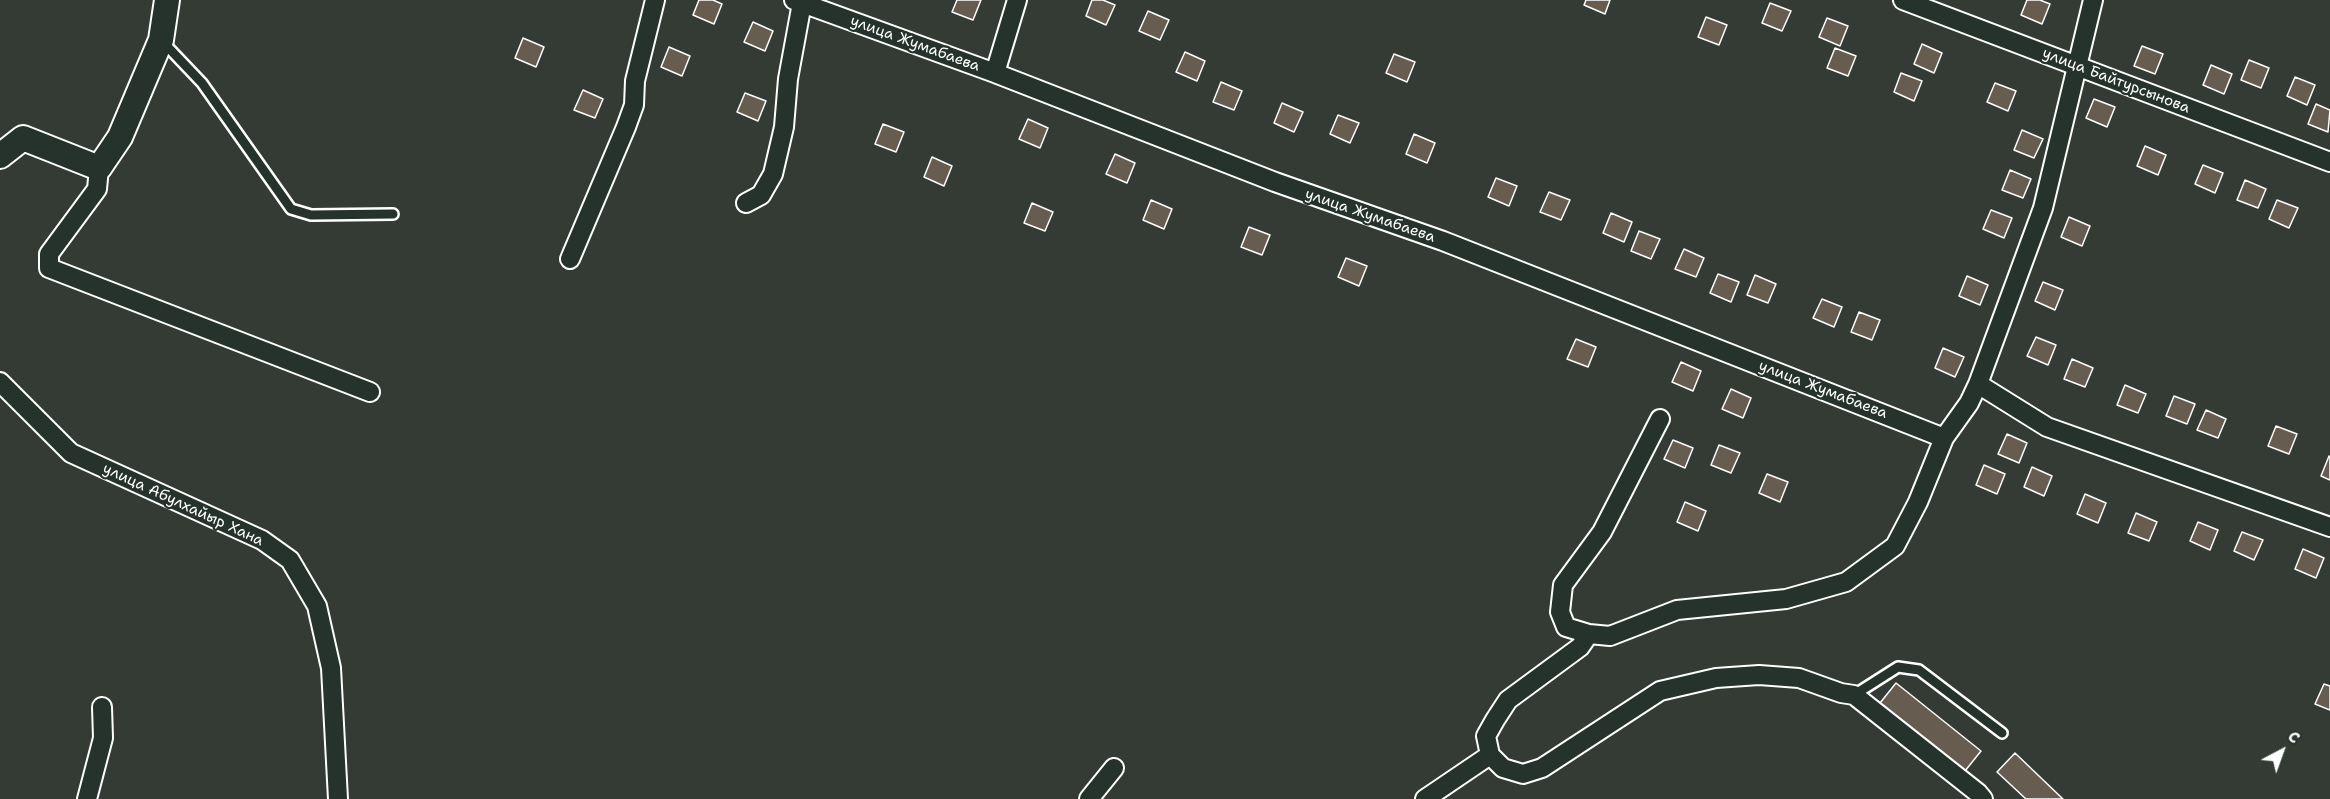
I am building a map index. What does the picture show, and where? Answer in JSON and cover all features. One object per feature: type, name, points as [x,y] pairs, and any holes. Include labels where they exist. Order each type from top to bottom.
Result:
[{"type":"street","points":[[167,0],[161,40],[120,137],[99,168],[97,189],[49,254],[49,268],[370,392]]},
{"type":"street","points":[[570,259],[634,105],[635,81],[655,0]]},
{"type":"street","points":[[995,72],[1017,0]]},
{"type":"street","name":"улица Байтурсынова","points":[[1903,0],[2330,162]]},
{"type":"street","points":[[1660,419],[1602,532],[1563,585],[1560,612],[1566,627],[1589,634],[1610,636],[1677,610],[1786,599],[1846,582],[1895,546],[1918,502],[1944,438],[1969,403],[1978,384],[2043,208],[2093,0]]},
{"type":"street","points":[[746,203],[761,195],[773,174],[784,127],[798,1]]},
{"type":"street","name":"улица Жумабаева","points":[[798,1],[995,72],[1275,182],[1443,241],[1944,438]]},
{"type":"street","points":[[0,156],[23,138],[99,168]]},
{"type":"street","name":"улица Абулхайыр Хана","points":[[0,382],[71,453],[262,540],[290,560],[316,606],[331,668],[338,799]]},
{"type":"street","points":[[1978,384],[2047,427],[2330,527]]},
{"type":"street","points":[[1589,634],[1580,647],[1508,700],[1486,736],[1490,755],[1503,768],[1523,774],[1542,768],[1660,692],[1716,678],[1759,675],[1799,678],[1841,693],[1854,695],[1978,792],[1983,799]]},
{"type":"street","points":[[87,799],[103,738],[102,707]]},
{"type":"street","points":[[1425,799],[1490,755]]},
{"type":"street","points":[[1089,799],[1114,768]]},
{"type":"lane","points":[[161,40],[202,83],[291,209],[311,215],[393,214]]},
{"type":"lane","points":[[1854,695],[1898,668],[1918,670],[2002,733]]},
{"type":"building","points":[[699,0],[713,0],[722,4],[714,24],[693,15]]},
{"type":"building","points":[[957,0],[981,0],[973,20],[952,12]]},
{"type":"building","points":[[1092,0],[1103,0],[1115,5],[1106,25],[1086,16]]},
{"type":"building","points":[[1586,0],[1610,0],[1605,14],[1584,5]]},
{"type":"building","points":[[2027,0],[2040,0],[2050,4],[2042,24],[2021,15]]},
{"type":"building","points":[[1770,3],[1791,11],[1782,31],[1762,23]]},
{"type":"building","points":[[1148,11],[1169,20],[1160,40],[1139,31]]},
{"type":"building","points":[[1706,17],[1727,25],[1719,45],[1698,37]]},
{"type":"building","points":[[1827,18],[1848,26],[1840,46],[1819,37]]},
{"type":"building","points":[[753,22],[773,31],[765,51],[744,42]]},
{"type":"building","points":[[523,38],[544,47],[536,67],[515,58]]},
{"type":"building","points":[[1922,44],[1942,53],[1934,73],[1914,64]]},
{"type":"building","points":[[2142,46],[2163,54],[2155,74],[2134,66]]},
{"type":"building","points":[[669,47],[690,56],[682,76],[661,67]]},
{"type":"building","points":[[1835,48],[1856,56],[1848,76],[1827,68]]},
{"type":"building","points":[[1185,52],[1205,61],[1197,81],[1176,72]]},
{"type":"building","points":[[1394,54],[1415,62],[1407,82],[1386,73]]},
{"type":"building","points":[[2249,60],[2269,68],[2261,88],[2241,80]]},
{"type":"building","points":[[2211,65],[2232,74],[2224,94],[2203,85]]},
{"type":"building","points":[[1901,73],[1922,81],[1914,101],[1894,92]]},
{"type":"building","points":[[2295,77],[2315,85],[2307,105],[2287,96]]},
{"type":"building","points":[[1221,82],[1242,91],[1234,110],[1213,102]]},
{"type":"building","points":[[1995,83],[2016,91],[2008,111],[1987,102]]},
{"type":"building","points":[[583,90],[603,99],[595,118],[574,110]]},
{"type":"building","points":[[745,93],[766,101],[758,121],[737,112]]},
{"type":"building","points":[[2094,99],[2115,107],[2107,127],[2086,118]]},
{"type":"building","points":[[1282,103],[1303,112],[1294,132],[1274,123]]},
{"type":"building","points":[[2316,104],[2330,110],[2328,132],[2308,124]]},
{"type":"building","points":[[1338,115],[1359,123],[1350,143],[1330,134]]},
{"type":"building","points":[[1028,119],[1048,128],[1040,148],[1019,139]]},
{"type":"building","points":[[883,124],[904,132],[896,152],[875,144]]},
{"type":"building","points":[[2022,130],[2043,139],[2034,158],[2014,150]]},
{"type":"building","points":[[1414,134],[1435,143],[1427,163],[1406,154]]},
{"type":"building","points":[[2145,146],[2166,155],[2158,175],[2137,166]]},
{"type":"building","points":[[1115,154],[1135,163],[1127,183],[1106,174]]},
{"type":"building","points":[[932,157],[952,166],[944,186],[924,177]]},
{"type":"building","points":[[2203,165],[2223,173],[2215,193],[2195,184]]},
{"type":"building","points":[[2010,170],[2031,179],[2023,198],[2002,190]]},
{"type":"building","points":[[1496,178],[1517,186],[1509,206],[1488,197]]},
{"type":"building","points":[[2245,180],[2266,189],[2258,208],[2237,200]]},
{"type":"building","points":[[1549,192],[1570,200],[1561,220],[1540,212]]},
{"type":"building","points":[[1151,200],[1172,209],[1164,229],[1143,220]]},
{"type":"building","points":[[2277,200],[2298,208],[2289,228],[2269,219]]},
{"type":"building","points":[[1032,203],[1053,212],[1045,231],[1024,223]]},
{"type":"building","points":[[1991,210],[2012,218],[2004,238],[1983,229]]},
{"type":"building","points":[[1611,213],[1632,222],[1624,242],[1603,233]]},
{"type":"building","points":[[2069,217],[2090,226],[2082,246],[2061,237]]},
{"type":"building","points":[[1249,227],[1270,235],[1262,255],[1241,247]]},
{"type":"building","points":[[1639,231],[1660,239],[1651,259],[1631,251]]},
{"type":"building","points":[[1684,249],[1704,258],[1696,277],[1675,269]]},
{"type":"building","points":[[1346,258],[1367,266],[1359,286],[1338,277]]},
{"type":"building","points":[[1718,274],[1739,282],[1731,302],[1710,293]]},
{"type":"building","points":[[1755,275],[1776,284],[1768,303],[1747,295]]},
{"type":"building","points":[[1967,276],[1988,285],[1980,305],[1959,296]]},
{"type":"building","points":[[2043,282],[2063,290],[2055,310],[2035,301]]},
{"type":"building","points":[[1822,299],[1842,307],[1834,327],[1813,318]]},
{"type":"building","points":[[1859,312],[1880,320],[1872,340],[1851,332]]},
{"type":"building","points":[[2036,337],[2056,345],[2048,365],[2027,356]]},
{"type":"building","points":[[1576,339],[1596,347],[1588,367],[1567,359]]},
{"type":"building","points":[[1943,348],[1964,357],[1955,377],[1935,368]]},
{"type":"building","points":[[2072,359],[2093,368],[2085,387],[2064,379]]},
{"type":"building","points":[[1681,362],[1701,371],[1693,391],[1672,382]]},
{"type":"building","points":[[2125,385],[2146,394],[2138,413],[2117,405]]},
{"type":"building","points":[[1731,389],[1751,398],[1743,418],[1722,409]]},
{"type":"building","points":[[2174,396],[2195,404],[2187,424],[2166,416]]},
{"type":"building","points":[[2206,410],[2226,419],[2218,438],[2197,430]]},
{"type":"building","points":[[2276,426],[2297,434],[2289,454],[2268,446]]},
{"type":"building","points":[[2007,434],[2027,443],[2019,463],[1998,454]]},
{"type":"building","points":[[1673,440],[1693,448],[1685,468],[1664,459]]},
{"type":"building","points":[[1719,445],[1740,453],[1731,473],[1711,465]]},
{"type":"building","points":[[2330,457],[2330,480],[2321,476]]},
{"type":"building","points":[[1984,465],[2005,474],[1997,494],[1976,485]]},
{"type":"building","points":[[2032,467],[2052,476],[2044,496],[2024,487]]},
{"type":"building","points":[[1767,474],[1788,482],[1780,502],[1759,493]]},
{"type":"building","points":[[2085,494],[2106,503],[2098,523],[2077,514]]},
{"type":"building","points":[[1685,502],[1706,511],[1698,531],[1677,522]]},
{"type":"building","points":[[2136,513],[2157,522],[2149,541],[2128,533]]},
{"type":"building","points":[[2198,522],[2218,530],[2210,550],[2190,541]]},
{"type":"building","points":[[2242,532],[2263,540],[2254,560],[2234,551]]},
{"type":"building","points":[[2303,549],[2324,558],[2316,578],[2295,569]]},
{"type":"building","points":[[1896,683],[1981,751],[1965,771],[1880,703]]},
{"type":"building","points":[[2324,684],[2330,686],[2330,710],[2315,704]]},
{"type":"building","points":[[2015,753],[2063,799],[2026,799],[1997,772]]}]
